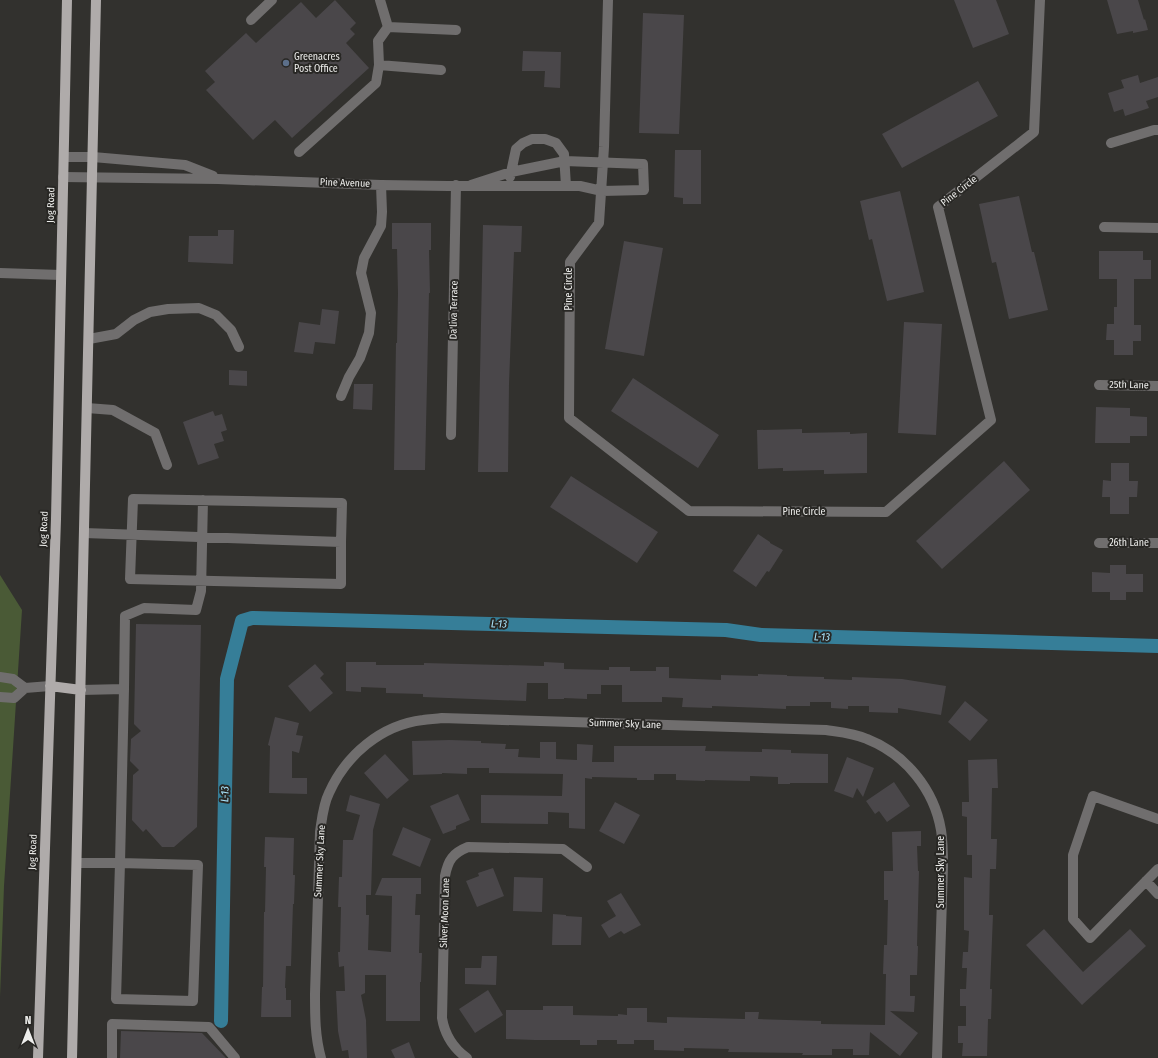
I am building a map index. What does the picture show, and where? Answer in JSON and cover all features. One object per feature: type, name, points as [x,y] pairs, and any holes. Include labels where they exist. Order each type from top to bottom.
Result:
[{"type":"main road","name":"Jog Road","points":[[38,1058],[56,520],[68,0]]},
{"type":"main road","points":[[72,1058],[96,0]]},
{"type":"main road","points":[[50,686],[81,690]]},
{"type":"street","points":[[251,20],[272,0]]},
{"type":"street","points":[[380,0],[388,27]]},
{"type":"street","name":"Pine Circle","points":[[608,0],[602,191],[599,222],[570,262],[569,418],[689,511],[886,512],[991,420],[938,207],[1034,132],[1040,0]]},
{"type":"street","points":[[388,27],[456,30]]},
{"type":"street","points":[[299,152],[376,84],[379,65],[378,41],[388,27]]},
{"type":"street","points":[[379,65],[441,70]]},
{"type":"street","points":[[1111,143],[1158,130]]},
{"type":"street","points":[[507,185],[516,149],[523,143],[532,140],[545,139],[556,143],[564,154],[566,186]]},
{"type":"street","name":"Pine Avenue","points":[[64,158],[93,158],[185,165],[218,179]]},
{"type":"street","name":"Pine Avenue","points":[[63,177],[92,176],[218,179],[381,185],[580,186],[602,191],[644,190],[643,164],[565,162],[511,172],[471,185]]},
{"type":"street","points":[[341,396],[349,377],[360,358],[370,333],[371,313],[361,273],[364,258],[381,226],[381,185]]},
{"type":"street","name":"Da'liva Terrace","points":[[451,435],[456,185]]},
{"type":"street","points":[[1104,227],[1158,228]]},
{"type":"street","points":[[0,273],[61,275]]},
{"type":"street","points":[[89,339],[116,334],[134,320],[150,312],[198,308],[216,315],[231,330],[239,348]]},
{"type":"street","name":"25th Lane","points":[[1099,385],[1158,386]]},
{"type":"street","points":[[87,408],[113,410],[156,432],[167,465]]},
{"type":"street","points":[[133,499],[203,500],[342,503],[342,584],[130,579],[133,499]]},
{"type":"street","points":[[77,863],[120,863],[198,865],[193,1001],[116,999],[120,863],[125,616],[144,608],[196,610],[202,591],[203,500]]},
{"type":"street","points":[[84,533],[341,542]]},
{"type":"street","name":"26th Lane","points":[[1099,543],[1158,543]]},
{"type":"street","points":[[0,677],[13,679],[25,688]]},
{"type":"street","points":[[0,697],[14,698],[25,688],[50,686]]},
{"type":"street","points":[[81,690],[124,689]]},
{"type":"street","name":"Summer Sky Lane","points":[[321,1058],[317,1045],[315,986],[320,832],[322,812],[328,794],[342,769],[369,741],[386,731],[404,724],[442,718],[826,730],[848,733],[867,738],[896,755],[911,768],[926,789],[936,809],[942,837],[943,866],[937,1058]]},
{"type":"street","points":[[1158,819],[1093,796],[1073,855],[1073,920],[1090,938],[1158,869]]},
{"type":"street","name":"Silver Moon Lane","points":[[467,1058],[459,1052],[447,1037],[442,1018],[445,876],[447,866],[452,857],[459,851],[468,847],[563,849],[587,867]]},
{"type":"street","points":[[1146,881],[1158,894]]},
{"type":"street","points":[[112,1058],[112,1024],[209,1027],[235,1058]]},
{"type":"green space","points":[[0,575],[22,610],[4,886],[0,997]]},
{"type":"building","points":[[335,0],[356,23],[350,29],[355,34],[346,43],[369,68],[292,138],[275,120],[253,140],[206,90],[215,82],[205,71],[246,33],[256,43],[301,2],[316,18]]},
{"type":"building","points":[[954,0],[996,0],[1009,34],[973,48]]},
{"type":"building","points":[[1107,0],[1138,0],[1148,30],[1117,34]]},
{"type":"building","points":[[643,13],[684,15],[679,134],[639,133]]},
{"type":"building","points":[[523,51],[561,52],[560,88],[544,87],[545,71],[522,71]]},
{"type":"building","points":[[1138,75],[1140,83],[1158,77],[1158,97],[1146,101],[1149,108],[1125,116],[1123,109],[1114,112],[1108,93],[1124,88],[1121,80]]},
{"type":"building","points":[[978,81],[998,116],[902,168],[882,134]]},
{"type":"building","points":[[675,150],[701,150],[701,204],[683,204],[683,198],[674,197]]},
{"type":"building","points":[[900,191],[924,292],[887,301],[872,239],[869,240],[860,201]]},
{"type":"building","points":[[1019,196],[1032,252],[1034,252],[1048,310],[1009,319],[996,262],[992,263],[979,204]]},
{"type":"building","points":[[392,223],[431,223],[431,250],[429,250],[430,293],[425,470],[394,470],[398,293],[397,249],[392,249]]},
{"type":"building","points":[[483,225],[522,226],[521,252],[514,252],[509,384],[508,472],[478,472]]},
{"type":"building","points":[[218,230],[234,230],[233,264],[188,262],[189,236],[218,236]]},
{"type":"building","points":[[624,241],[663,248],[644,356],[605,349]]},
{"type":"building","points":[[1099,251],[1143,251],[1143,260],[1151,260],[1151,279],[1134,279],[1134,325],[1141,325],[1141,341],[1133,341],[1133,355],[1114,355],[1114,340],[1106,340],[1107,324],[1114,324],[1114,307],[1117,307],[1117,279],[1099,279]]},
{"type":"building","points":[[322,309],[339,311],[335,344],[315,342],[313,354],[294,352],[299,322],[320,325]]},
{"type":"building","points":[[904,322],[942,324],[936,435],[898,433]]},
{"type":"building","points":[[229,370],[247,371],[247,386],[229,385]]},
{"type":"building","points":[[633,378],[719,435],[698,468],[611,411]]},
{"type":"building","points":[[354,384],[373,384],[372,410],[353,409]]},
{"type":"building","points":[[1096,407],[1130,408],[1130,416],[1147,417],[1147,436],[1130,436],[1130,443],[1095,443]]},
{"type":"building","points":[[213,411],[215,416],[222,414],[227,430],[221,432],[224,441],[214,444],[219,458],[198,465],[183,422]]},
{"type":"building","points":[[802,429],[802,433],[867,433],[867,473],[824,474],[824,470],[783,471],[783,468],[758,469],[757,430]]},
{"type":"building","points":[[1004,461],[1030,490],[942,569],[916,541]]},
{"type":"building","points":[[1111,463],[1129,463],[1129,481],[1138,481],[1137,497],[1129,497],[1129,514],[1110,514],[1110,497],[1102,497],[1103,480],[1111,481]]},
{"type":"building","points":[[571,476],[658,532],[637,563],[550,507]]},
{"type":"building","points":[[758,534],[783,550],[769,572],[767,571],[756,587],[733,571]]},
{"type":"building","points":[[1110,565],[1126,565],[1126,574],[1143,574],[1143,592],[1126,592],[1126,600],[1110,600],[1110,592],[1092,592],[1092,572],[1110,573]]},
{"type":"building","points":[[136,624],[201,625],[197,827],[174,847],[162,847],[146,829],[143,832],[132,820],[133,775],[139,770],[130,761],[131,739],[141,731],[134,724]]},
{"type":"building","points":[[346,662],[376,662],[376,665],[424,665],[424,663],[544,666],[544,662],[564,663],[564,669],[609,670],[609,667],[630,667],[630,671],[656,671],[656,667],[669,667],[669,678],[721,680],[721,675],[758,676],[758,674],[824,677],[824,679],[852,680],[852,677],[902,679],[946,686],[941,715],[898,708],[898,713],[869,712],[869,706],[848,706],[848,709],[831,708],[831,702],[810,702],[810,706],[786,706],[786,709],[712,706],[712,708],[682,707],[683,698],[662,697],[662,702],[622,702],[622,685],[601,685],[601,694],[587,694],[587,699],[548,699],[548,683],[527,683],[526,701],[423,697],[423,694],[386,693],[386,688],[361,687],[361,692],[346,691]]},
{"type":"building","points":[[315,664],[324,674],[320,678],[333,693],[310,712],[288,686]]},
{"type":"building","points":[[965,701],[988,720],[970,741],[948,722]]},
{"type":"building","points":[[275,717],[299,723],[296,735],[303,736],[299,753],[292,751],[292,778],[307,778],[307,794],[269,793],[270,746],[268,745]]},
{"type":"building","points":[[412,741],[481,741],[481,743],[506,744],[505,749],[519,749],[518,757],[540,758],[540,742],[556,742],[556,759],[577,760],[577,744],[593,745],[592,762],[614,762],[614,746],[706,746],[705,751],[762,752],[762,749],[791,750],[791,753],[828,754],[828,783],[778,784],[778,777],[750,776],[750,781],[676,780],[676,774],[654,774],[654,780],[592,777],[592,779],[585,778],[585,829],[569,828],[569,813],[548,812],[548,824],[481,823],[481,795],[562,796],[563,774],[489,773],[489,768],[467,768],[467,774],[442,773],[413,775]]},
{"type":"building","points":[[385,754],[409,780],[387,799],[364,773]]},
{"type":"building","points":[[847,757],[874,768],[863,797],[857,788],[853,798],[834,791]]},
{"type":"building","points":[[997,759],[998,788],[992,788],[991,839],[997,839],[996,869],[990,869],[989,915],[993,915],[990,989],[992,989],[991,1019],[988,1019],[987,1056],[962,1056],[963,1043],[958,1043],[958,1026],[966,1026],[966,1006],[960,1006],[960,989],[966,989],[967,968],[962,968],[963,952],[968,952],[969,931],[964,930],[964,877],[972,878],[972,855],[967,855],[967,817],[962,816],[962,802],[969,802],[968,760]]},
{"type":"building","points":[[894,782],[910,806],[887,822],[879,811],[875,814],[866,801]]},
{"type":"building","points":[[458,794],[470,820],[456,826],[456,829],[443,834],[430,806]]},
{"type":"building","points":[[350,795],[380,804],[373,830],[371,895],[366,895],[366,915],[369,915],[368,950],[391,952],[392,896],[375,895],[382,878],[421,878],[421,894],[416,894],[415,915],[420,915],[419,953],[422,953],[420,1021],[386,1021],[386,975],[365,975],[365,993],[361,995],[366,1020],[367,1058],[349,1058],[348,1050],[342,1051],[338,1031],[336,991],[345,991],[344,966],[339,967],[338,952],[340,952],[341,907],[338,907],[339,877],[342,877],[343,840],[353,840],[360,815],[346,811]]},
{"type":"building","points":[[615,802],[640,815],[624,844],[599,831]]},
{"type":"building","points":[[403,827],[431,839],[420,867],[392,855]]},
{"type":"building","points":[[921,831],[921,846],[917,846],[919,871],[917,975],[910,975],[910,996],[915,996],[914,1012],[890,1011],[918,1033],[900,1056],[870,1032],[869,1055],[853,1055],[853,1049],[832,1049],[832,1055],[728,1052],[729,1049],[684,1048],[684,1051],[654,1050],[654,1040],[634,1040],[634,1044],[617,1044],[617,1040],[597,1040],[597,1045],[580,1045],[580,1040],[506,1039],[506,1010],[543,1010],[543,1006],[573,1006],[573,1015],[618,1016],[618,1014],[627,1015],[627,1008],[647,1008],[647,1022],[667,1023],[667,1017],[745,1019],[745,1012],[759,1012],[758,1019],[821,1021],[821,1024],[885,1025],[886,974],[883,974],[884,945],[887,945],[888,900],[884,900],[884,871],[893,871],[892,832]]},
{"type":"building","points":[[265,837],[294,838],[293,875],[295,875],[291,966],[286,966],[285,988],[286,1000],[291,1000],[291,1017],[261,1017],[266,867],[264,867]]},
{"type":"building","points":[[493,868],[504,896],[477,907],[466,881],[479,876],[478,873]]},
{"type":"building","points":[[514,877],[543,878],[542,912],[513,911]]},
{"type":"building","points":[[621,893],[641,925],[624,934],[621,931],[609,938],[601,925],[616,916],[607,901]]},
{"type":"building","points":[[553,914],[582,917],[581,945],[552,945]]},
{"type":"building","points":[[1044,929],[1083,972],[1130,929],[1146,946],[1082,1005],[1026,945]]},
{"type":"building","points":[[482,956],[497,956],[496,985],[465,984],[465,968],[481,968]]},
{"type":"building","points":[[488,990],[503,1015],[475,1033],[459,1009]]},
{"type":"building","points":[[121,1031],[202,1033],[226,1058],[120,1058]]},
{"type":"building","points":[[409,1042],[415,1058],[395,1058],[391,1050]]},
{"type":"waterway","name":"L-13","points":[[221,1021],[227,679],[242,621],[252,618],[726,630],[761,635],[1158,646]]},
{"type":"place","name":"Greenacres Post Office","points":[[286,63]]}]
